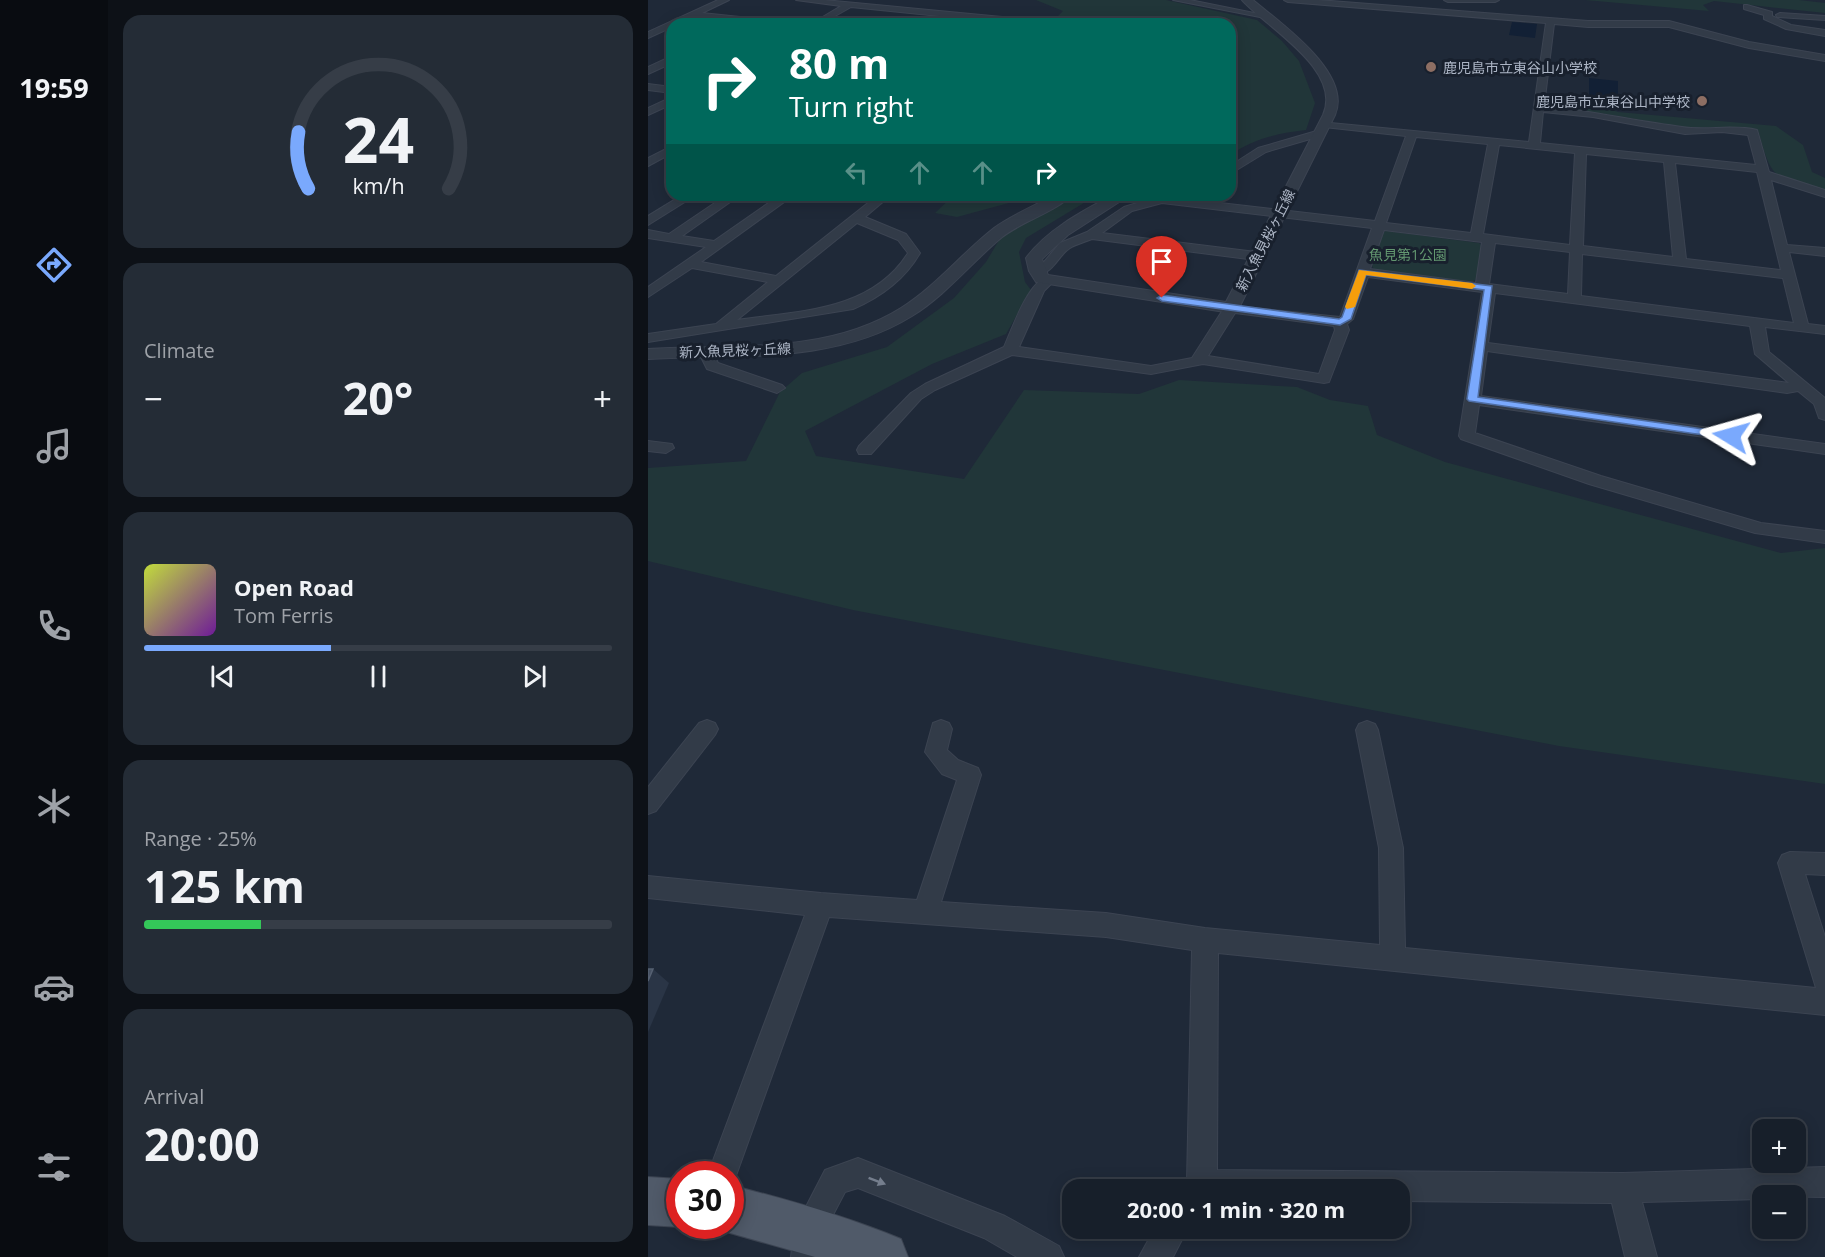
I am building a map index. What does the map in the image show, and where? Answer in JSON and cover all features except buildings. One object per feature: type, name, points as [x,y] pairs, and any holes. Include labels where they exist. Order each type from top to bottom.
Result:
[{"type":"main road","points":[[648,1201],[666,1202]]},
{"type":"main road","points":[[744,1215],[817,1246],[883,1257]]},
{"type":"street","points":[[686,18],[725,0]]},
{"type":"street","points":[[800,0],[982,18]]},
{"type":"street","points":[[1177,0],[1265,16]]},
{"type":"street","name":"新入魚見桜ヶ丘線","points":[[1042,276],[1231,308],[1322,129],[1334,100],[1317,63],[1247,0]]},
{"type":"street","points":[[1288,0],[1515,14],[1550,21],[1669,24],[1749,45],[1825,58]]},
{"type":"street","points":[[1448,0],[1495,0]]},
{"type":"street","points":[[825,18],[850,5]]},
{"type":"street","points":[[1747,7],[1769,14],[1825,18]]},
{"type":"street","points":[[898,18],[910,11]]},
{"type":"street","points":[[1769,14],[1767,17],[1778,24],[1825,33]]},
{"type":"street","points":[[693,15],[716,18]]},
{"type":"street","points":[[1534,146],[1550,21]]},
{"type":"street","points":[[648,35],[666,27]]},
{"type":"street","points":[[1704,33],[1722,27]]},
{"type":"street","points":[[1749,45],[1768,38]]},
{"type":"street","points":[[648,71],[666,62]]},
{"type":"street","points":[[648,87],[666,89]]},
{"type":"street","points":[[648,112],[666,103]]},
{"type":"street","points":[[1539,109],[1593,114],[1685,131],[1722,129],[1753,132],[1802,328]]},
{"type":"street","points":[[1236,167],[1262,150],[1322,129],[1412,133],[1762,171],[1825,194]]},
{"type":"street","points":[[1198,360],[1231,308],[1340,322],[1346,319],[1412,133]]},
{"type":"street","points":[[1494,142],[1482,239],[1485,288],[1480,346],[1467,436],[1595,480],[1761,529],[1825,537]]},
{"type":"street","points":[[1574,299],[1581,150]]},
{"type":"street","points":[[648,163],[666,152]]},
{"type":"street","points":[[1668,159],[1680,262]]},
{"type":"street","points":[[648,221],[680,201]]},
{"type":"street","points":[[671,238],[725,201]]},
{"type":"street","points":[[648,293],[779,201]]},
{"type":"street","points":[[720,327],[877,201]]},
{"type":"street","name":"新入魚見桜ヶ丘線","points":[[648,354],[767,351],[807,347],[867,332],[891,322],[924,302],[994,236],[1054,201]]},
{"type":"street","points":[[1042,276],[1034,258],[1042,248],[1111,201]]},
{"type":"street","points":[[1010,350],[1042,276],[1064,246],[1091,236],[1128,209],[1156,201]]},
{"type":"street","points":[[1168,201],[1789,275]]},
{"type":"street","points":[[648,338],[851,307],[865,300],[888,282],[914,254],[902,237],[856,218]]},
{"type":"street","points":[[648,234],[717,245]]},
{"type":"street","points":[[1091,236],[1256,256]]},
{"type":"street","points":[[1782,248],[1825,252]]},
{"type":"street","points":[[690,264],[779,280]]},
{"type":"street","points":[[1362,272],[1825,330]]},
{"type":"street","points":[[865,450],[915,396],[1010,350],[1151,370],[1198,360],[1324,378],[1342,330],[1340,322]]},
{"type":"street","points":[[1757,322],[1762,354],[1821,402],[1825,415]]},
{"type":"street","points":[[1480,346],[1787,388],[1801,386]]},
{"type":"street","points":[[706,352],[712,366],[777,388]]},
{"type":"street","points":[[1472,399],[1825,449]]},
{"type":"street","points":[[648,446],[666,448]]},
{"type":"street","points":[[648,804],[707,729]]},
{"type":"street","points":[[925,912],[970,775],[950,767],[936,752],[941,729]]},
{"type":"street","points":[[1367,730],[1391,848],[1394,959]]},
{"type":"street","points":[[1825,864],[1790,863],[1825,979]]},
{"type":"street","points":[[648,887],[821,906],[1106,925],[1205,940],[1825,1002]]},
{"type":"street","points":[[728,1161],[821,906]]},
{"type":"street","points":[[1200,1179],[1205,940]]},
{"type":"street","points":[[817,1246],[835,1180],[858,1173],[994,1227],[1048,1257]]},
{"type":"street","points":[[1410,1187],[1623,1188],[1825,1182]]},
{"type":"street","points":[[1623,1188],[1641,1257]]},
{"type":"street","points":[[1155,1257],[1166,1239]]},
{"type":"green space","points":[[1036,0],[1166,0],[1257,20],[1282,41],[1299,61],[1315,103],[1306,130],[1266,138],[1236,152],[1236,18],[1066,18],[1058,16],[1063,11]]},
{"type":"green space","points":[[1585,0],[1799,0],[1825,3],[1825,13],[1714,1],[1703,5],[1709,11]]},
{"type":"green space","points":[[1547,100],[1596,104],[1618,112],[1776,126],[1803,145],[1812,172],[1825,178],[1825,192],[1786,180],[1778,175],[1768,161],[1758,131],[1725,127],[1687,128],[1606,114],[1549,108]]},
{"type":"green space","points":[[948,201],[1016,201],[957,217],[935,213]]},
{"type":"green space","points":[[1060,201],[1087,201],[1026,238],[1019,252],[1025,282],[1031,290],[1006,334],[932,364],[805,431],[816,456],[964,479],[1024,390],[1139,394],[1179,380],[1297,387],[1330,400],[1368,406],[1377,435],[1445,462],[1781,553],[1825,548],[1825,784],[1559,746],[853,610],[648,561],[648,468],[746,461],[780,392],[802,373],[887,347],[954,298],[986,262],[1004,232]]},
{"type":"green space","name":"魚見第1公園","points":[[1383,232],[1479,243],[1483,247],[1477,279],[1471,282],[1375,271],[1372,266]]},
{"type":"water","points":[[1512,22],[1537,24],[1535,38],[1509,35]]},
{"type":"water","points":[[1589,78],[1618,81],[1618,97],[1589,95]]},
{"type":"slow traffic","points":[[1350,307],[1362,272],[1472,286]]},
{"type":"place","name":"鹿児島市立東谷山小学校","points":[[1431,67]]},
{"type":"place","name":"鹿児島市立東谷山中学校","points":[[1702,101]]},
{"type":"route","points":[[1162,298],[1340,322],[1346,319],[1362,272],[1489,288],[1472,399],[1731,436]]}]
